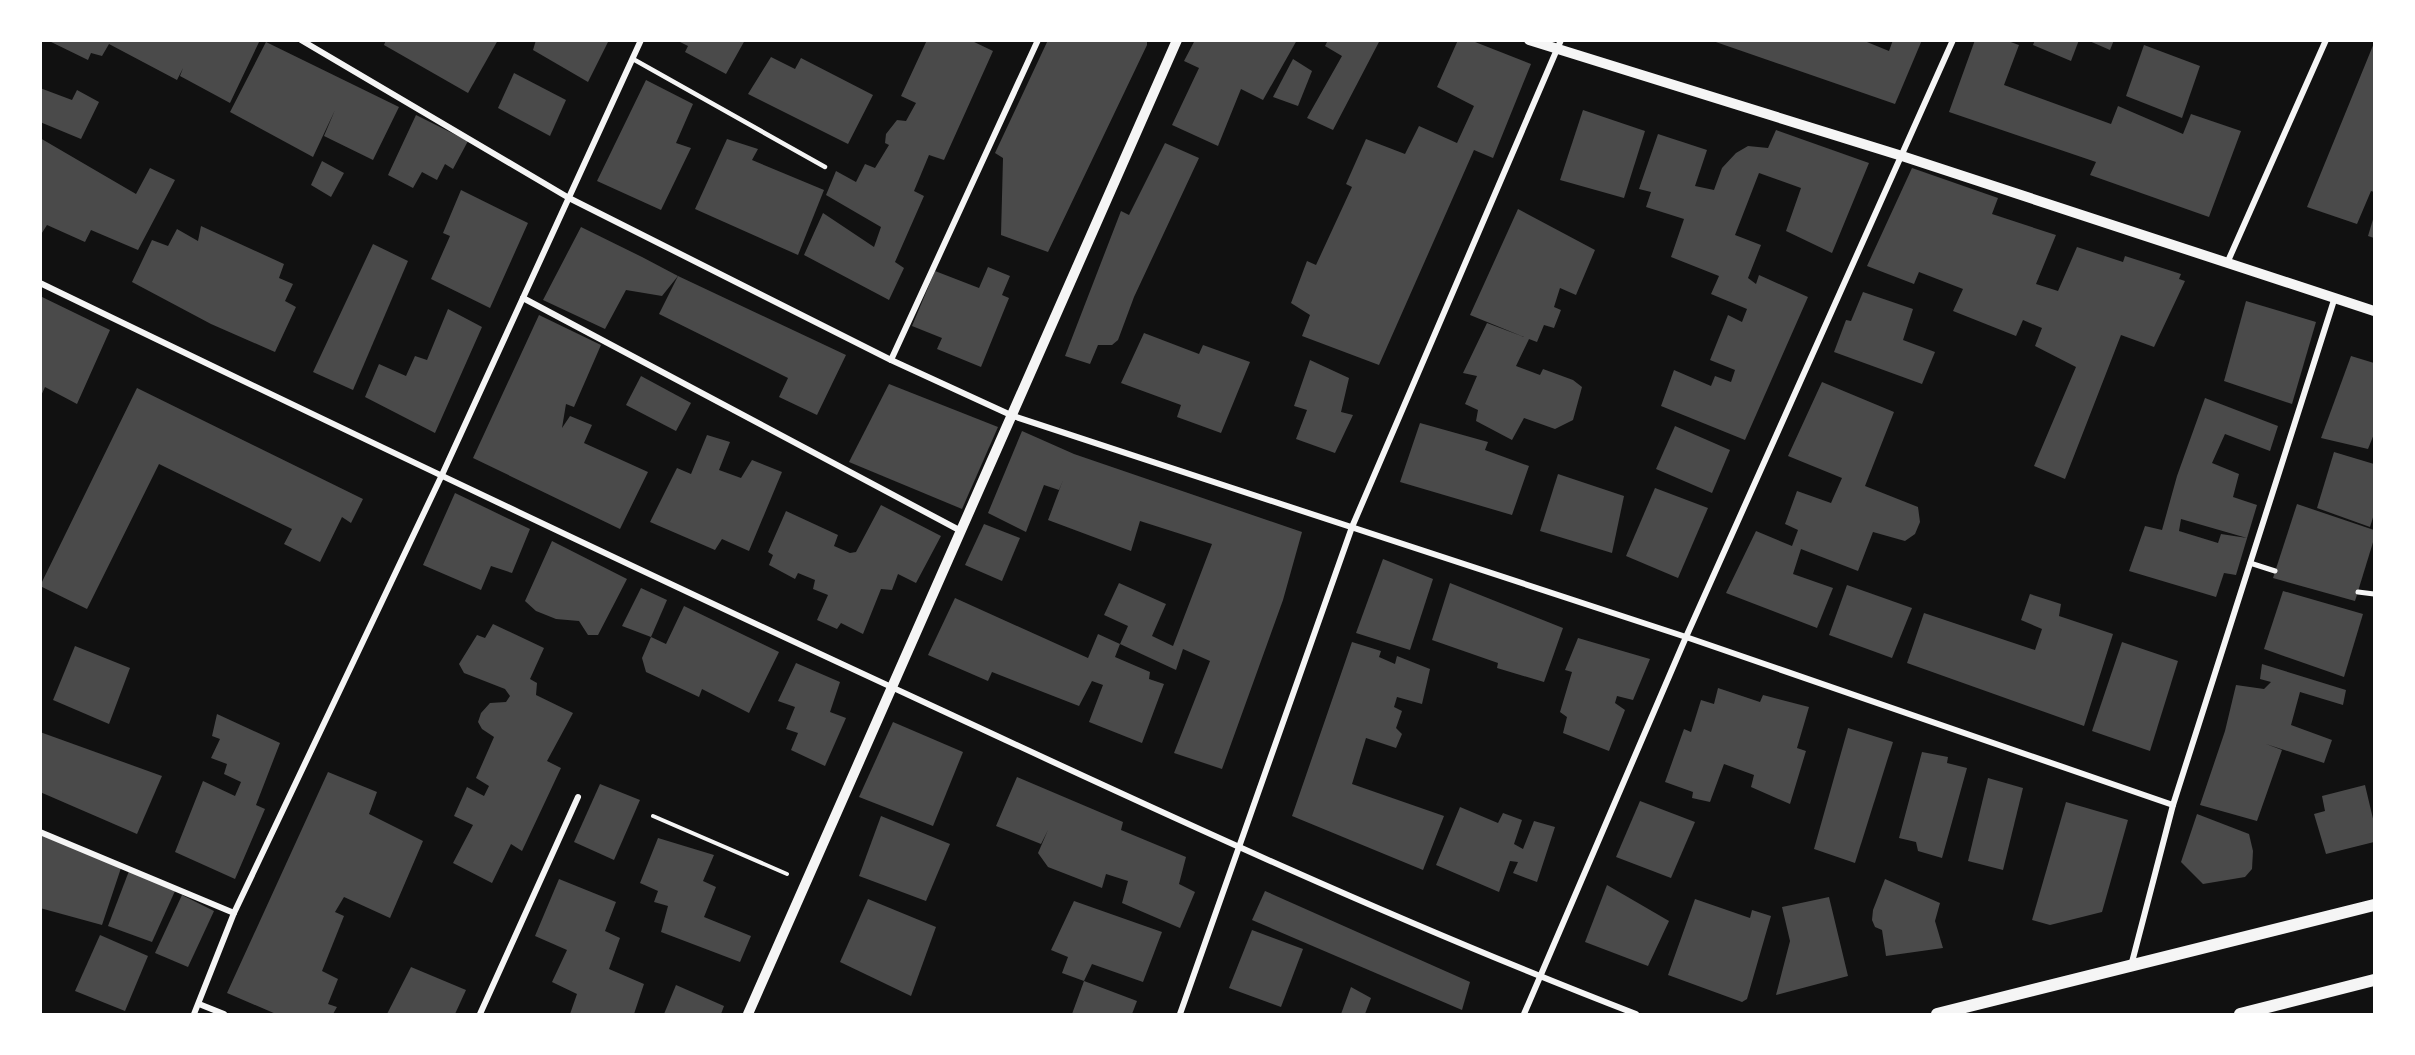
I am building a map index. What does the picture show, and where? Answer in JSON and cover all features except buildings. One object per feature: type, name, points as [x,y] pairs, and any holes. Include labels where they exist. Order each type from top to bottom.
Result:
[{"type":"main road","points":[[1937,1014],[2374,904]]},
{"type":"main road","points":[[2240,1014],[2374,980]]},
{"type":"street","points":[[301,40],[569,198],[891,360],[1013,416],[1686,637],[2173,805]]},
{"type":"street","points":[[194,1014],[234,913],[441,477],[642,40]]},
{"type":"street","points":[[891,360],[1038,40]]},
{"type":"street","points":[[748,1014],[1177,40]]},
{"type":"street","points":[[1529,40],[1559,46],[2374,310]]},
{"type":"street","points":[[1524,1014],[1686,637],[1953,40]]},
{"type":"street","points":[[2228,261],[2326,40]]},
{"type":"street","points":[[1180,1014],[1352,527],[1559,46]]},
{"type":"street","points":[[40,283],[441,477],[1240,849],[1540,977],[1636,1014]]},
{"type":"street","points":[[2130,966],[2173,805],[2335,297]]},
{"type":"street","points":[[523,298],[961,531]]},
{"type":"street","points":[[2250,562],[2275,571]]},
{"type":"street","points":[[2358,592],[2374,594]]},
{"type":"street","points":[[480,1014],[578,797]]},
{"type":"street","points":[[40,832],[234,913]]},
{"type":"street","points":[[199,1004],[224,1014]]},
{"type":"lane","points":[[633,59],[825,167]]},
{"type":"path","points":[[654,816],[807,882]]}]
